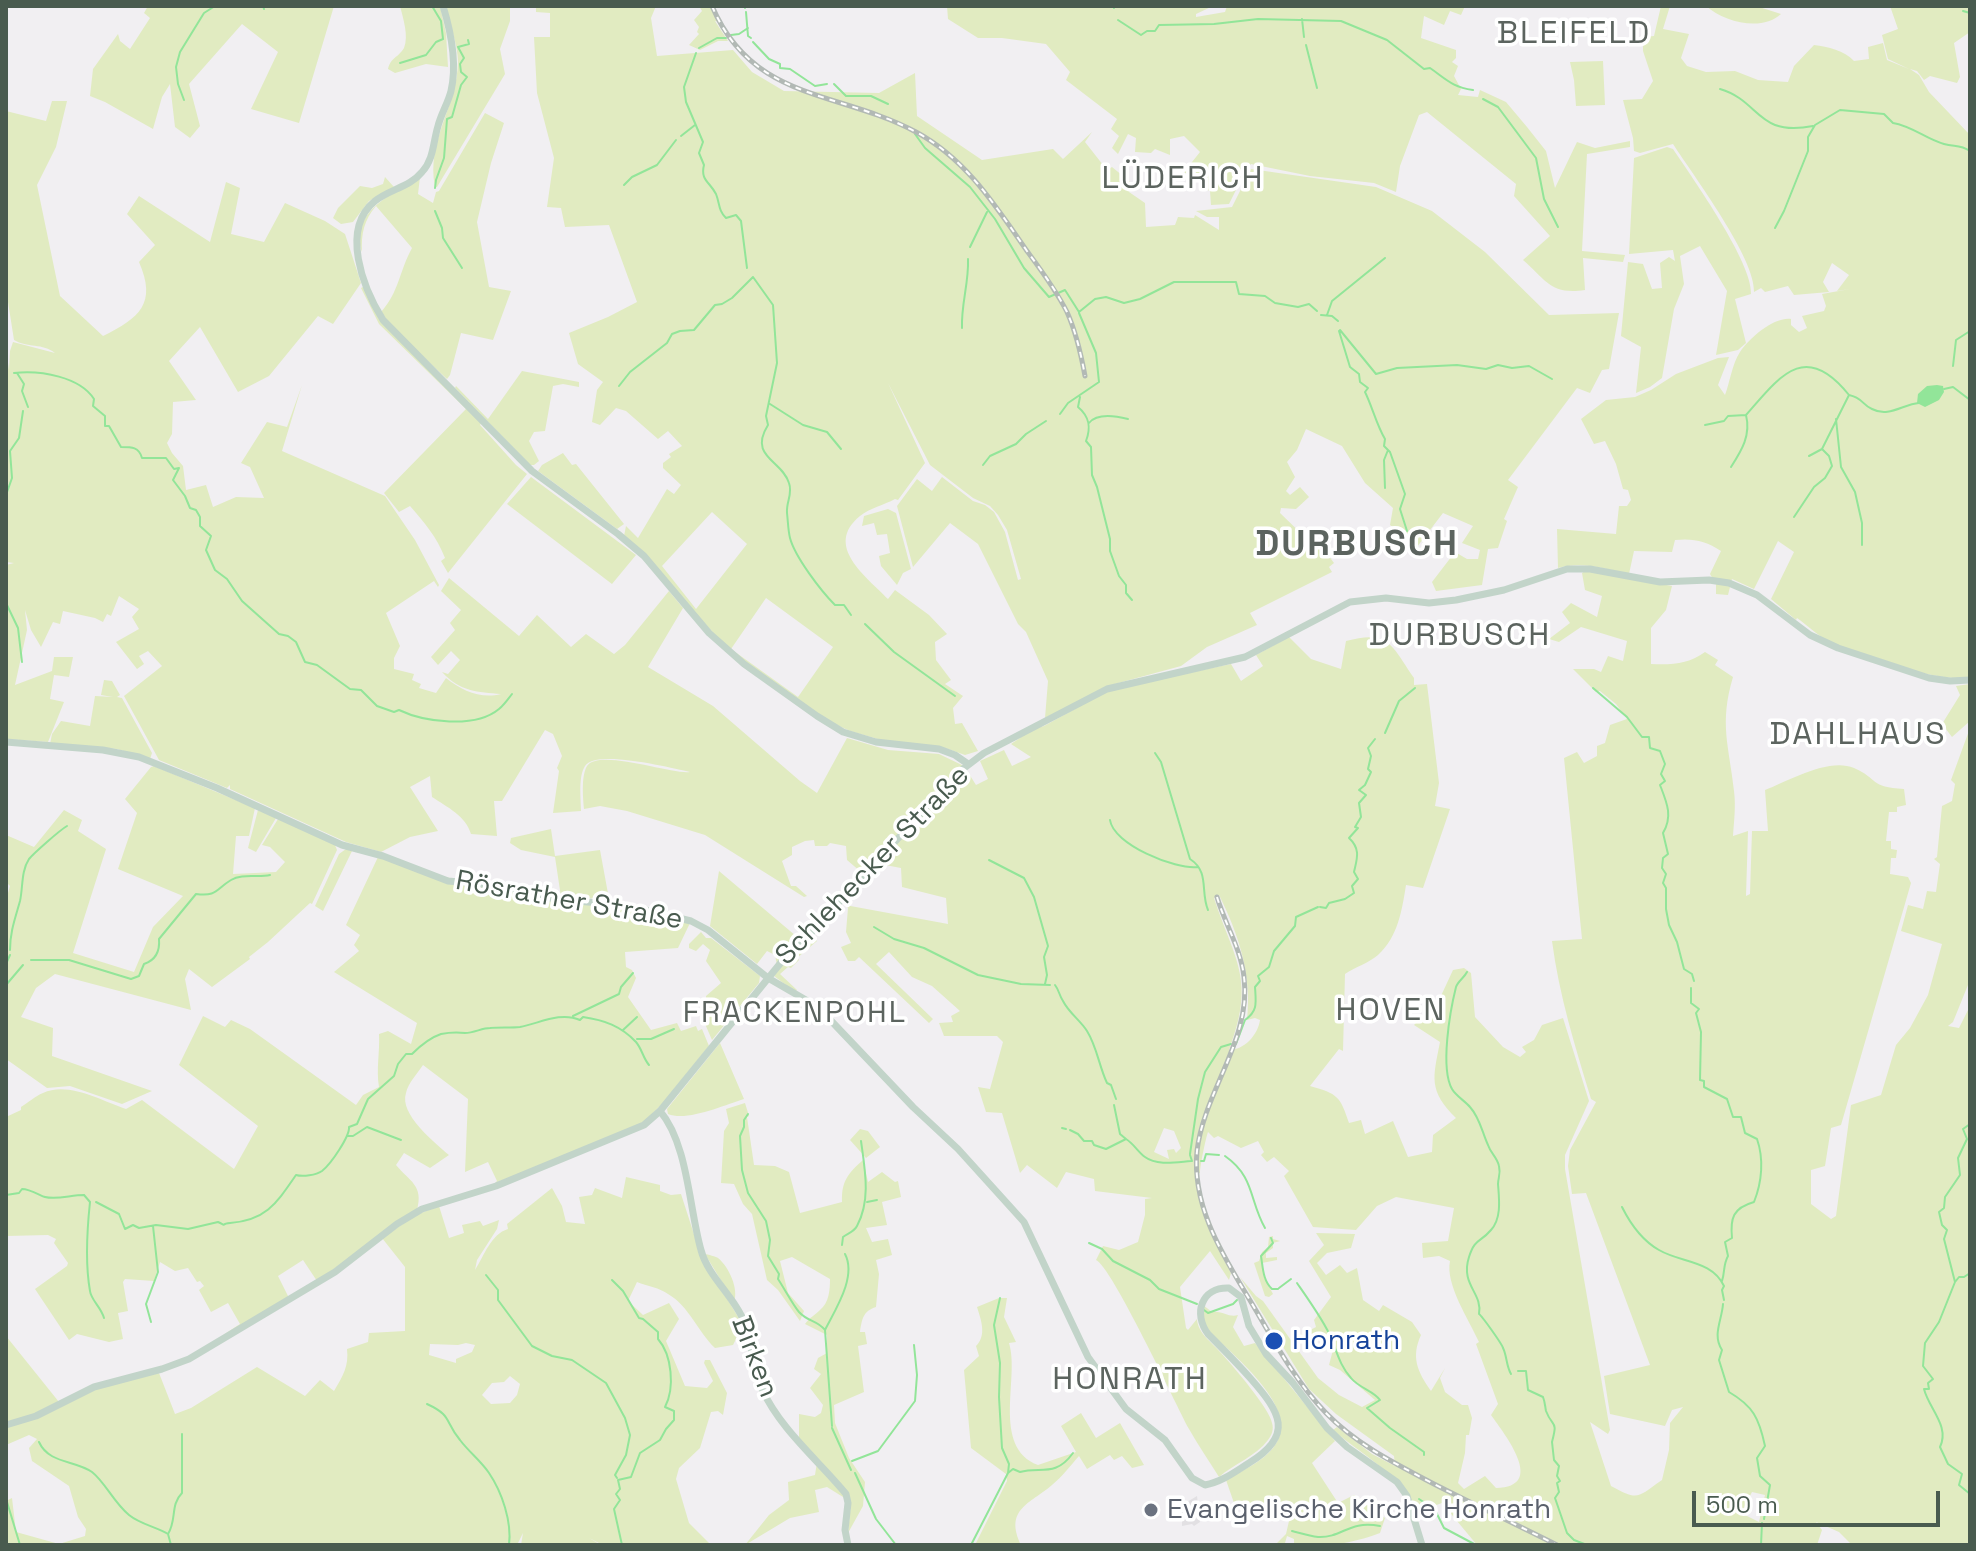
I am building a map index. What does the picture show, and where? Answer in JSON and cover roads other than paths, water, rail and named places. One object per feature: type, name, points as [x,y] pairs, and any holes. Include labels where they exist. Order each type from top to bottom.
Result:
[{"type":"street","points":[[443,6],[450,39],[452,80],[432,155],[417,178],[369,207],[356,233],[358,257],[374,304],[383,320],[532,471],[644,556],[709,633],[744,664],[817,716],[852,735],[887,744],[970,757],[984,753]]},
{"type":"street","name":"Schlehecker Straße","points":[[6,1425],[36,1416],[94,1387],[189,1359],[335,1272],[397,1224],[422,1209],[496,1186],[644,1125],[660,1111],[768,978],[968,764],[1107,689],[1245,657],[1350,602],[1386,598],[1429,603],[1456,600],[1504,590],[1567,569],[1590,569],[1660,582],[1709,580],[1729,583],[1752,592],[1810,635],[1838,648],[1935,679],[1970,680]]},
{"type":"street","name":"Rösrather Straße","points":[[6,742],[103,750],[139,757],[217,788],[342,845],[383,856],[448,881],[503,886],[537,897],[629,906],[691,921],[708,930],[768,978],[818,1007],[927,1122],[958,1149],[1024,1222],[1088,1357],[1126,1409],[1165,1440],[1189,1475],[1205,1485],[1221,1480],[1262,1455],[1274,1443],[1279,1426],[1276,1411],[1268,1399],[1201,1323],[1201,1305],[1213,1291],[1229,1288],[1239,1295],[1249,1326],[1275,1365],[1336,1437],[1397,1482],[1407,1496],[1422,1545]]},
{"type":"street","points":[[951,753],[968,764]]},
{"type":"street","name":"Birken","points":[[660,1111],[678,1140],[701,1252],[745,1323],[762,1390],[846,1494],[845,1530],[848,1545]]},
{"type":"waterway","points":[[184,100],[176,67],[180,52],[204,13],[215,6]]},
{"type":"waterway","points":[[400,63],[426,55],[436,42],[443,39],[441,21],[432,6]]},
{"type":"waterway","points":[[1963,11],[1970,13]]},
{"type":"waterway","points":[[746,12],[748,36],[751,38]]},
{"type":"waterway","points":[[1118,20],[1141,35],[1155,31],[1159,25],[1258,19],[1341,21],[1387,40],[1424,69],[1430,68],[1454,85],[1473,90]]},
{"type":"waterway","points":[[1302,19],[1304,37]]},
{"type":"waterway","points":[[731,35],[748,28]]},
{"type":"waterway","points":[[699,48],[717,38],[726,38]]},
{"type":"waterway","points":[[435,188],[444,158],[447,119],[452,117],[461,85],[467,77],[461,72],[460,64],[464,58],[458,47],[469,44],[468,40]]},
{"type":"waterway","points":[[753,42],[769,59],[780,64],[780,68],[790,69],[815,86],[827,84]]},
{"type":"waterway","points":[[1306,45],[1317,88]]},
{"type":"waterway","points":[[696,53],[684,87],[686,102],[703,142],[699,153],[704,165],[704,178],[716,194],[723,215],[726,218],[736,215],[741,221],[747,268]]},
{"type":"waterway","points":[[834,84],[846,96],[871,96],[888,104]]},
{"type":"waterway","points":[[1720,89],[1733,94],[1760,116],[1780,127],[1813,126]]},
{"type":"waterway","points":[[1483,99],[1498,107],[1536,158],[1544,199],[1558,227]]},
{"type":"waterway","points":[[1775,228],[1808,151],[1808,137],[1815,125],[1840,110],[1884,114],[1893,123],[1937,142],[1970,151]]},
{"type":"waterway","points":[[681,136],[695,125]]},
{"type":"waterway","points":[[915,134],[925,148],[970,187],[995,219],[1024,268],[1049,297],[1065,290],[1079,312],[1095,299],[1106,297],[1124,303],[1140,299],[1174,282],[1236,282],[1239,294],[1265,296],[1275,303],[1298,307],[1309,304],[1317,311]]},
{"type":"waterway","points":[[624,185],[632,177],[657,165],[676,140]]},
{"type":"waterway","points":[[435,211],[443,238],[462,268]]},
{"type":"waterway","points":[[970,247],[987,212]]},
{"type":"waterway","points":[[1327,315],[1332,301],[1385,258]]},
{"type":"waterway","points":[[962,328],[968,259]]},
{"type":"waterway","points":[[619,386],[630,372],[667,343],[672,334],[694,330],[715,305],[732,298],[753,277],[773,305],[777,363],[766,416],[768,425],[763,436],[764,451],[789,483],[788,529],[797,555],[829,599],[835,605],[844,605],[851,615]]},
{"type":"waterway","points":[[1060,414],[1068,403],[1099,382],[1096,353],[1079,313]]},
{"type":"waterway","points":[[1321,315],[1332,316],[1338,321]]},
{"type":"waterway","points":[[1340,330],[1376,374],[1397,368],[1457,365],[1486,369],[1498,365],[1512,368],[1529,366],[1552,379]]},
{"type":"waterway","points":[[1339,331],[1350,367],[1368,388],[1365,392],[1405,494],[1400,509],[1407,531]]},
{"type":"waterway","points":[[1953,366],[1956,340],[1970,331]]},
{"type":"waterway","points":[[1705,425],[1724,421],[1728,416],[1746,415],[1782,377],[1806,367],[1819,369],[1849,395],[1878,411],[1919,403]]},
{"type":"waterway","points":[[14,373],[47,374],[79,385],[94,399],[93,406],[105,416],[105,426],[109,426],[121,447],[134,448],[142,458],[166,458],[174,469],[179,468],[173,480],[190,508],[196,510],[200,526],[211,536],[206,550],[215,570],[227,579],[242,601],[279,634],[296,642],[305,662],[317,665],[350,689],[361,690],[377,706],[422,718],[449,722],[477,719],[501,707],[512,694]]},
{"type":"waterway","points":[[17,373],[24,384],[22,391],[28,407]]},
{"type":"waterway","points":[[1944,389],[1953,387],[1970,400]]},
{"type":"waterway","points":[[1794,517],[1832,466],[1829,456],[1822,449],[1849,395]]},
{"type":"waterway","points":[[1080,397],[1078,407],[1088,423],[1086,441],[1091,447],[1092,475],[1110,539],[1110,551],[1119,576],[1126,585],[1126,593],[1132,600]]},
{"type":"waterway","points":[[770,404],[803,425],[827,432],[841,449]]},
{"type":"waterway","points":[[6,495],[12,478],[10,451],[19,438],[23,411]]},
{"type":"waterway","points":[[1731,467],[1746,436],[1746,415]]},
{"type":"waterway","points":[[1089,423],[1102,417],[1128,419]]},
{"type":"waterway","points":[[1836,419],[1841,467],[1855,492],[1862,523],[1862,545]]},
{"type":"waterway","points":[[983,465],[990,456],[1016,444],[1046,421]]},
{"type":"waterway","points":[[1809,456],[1822,449]]},
{"type":"waterway","points":[[1385,488],[1384,460],[1388,450]]},
{"type":"waterway","points":[[6,603],[18,628],[22,662]]},
{"type":"waterway","points":[[865,624],[894,652],[955,696]]},
{"type":"waterway","points":[[1385,733],[1399,701],[1415,688]]},
{"type":"waterway","points":[[1593,688],[1627,717],[1642,737],[1649,737],[1650,748],[1660,751],[1665,764],[1661,774],[1665,781],[1660,785],[1668,815],[1663,833],[1668,854],[1663,858],[1662,868],[1666,874],[1663,883],[1666,888],[1666,909],[1684,969],[1692,974],[1694,981]]},
{"type":"waterway","points":[[1320,907],[1326,908],[1329,903],[1354,893],[1352,886],[1358,879],[1354,872],[1357,854],[1349,838],[1358,828],[1355,827],[1361,817],[1359,803],[1366,795],[1359,790],[1371,772],[1368,769],[1371,756],[1368,748],[1375,739]]},
{"type":"waterway","points":[[1155,753],[1161,762],[1190,859],[1200,870],[1208,910]]},
{"type":"waterway","points":[[1110,820],[1122,838],[1146,854],[1175,864],[1198,867]]},
{"type":"waterway","points":[[10,950],[26,864],[67,826]]},
{"type":"waterway","points":[[989,860],[1024,878],[1034,897],[1048,946],[1044,957],[1045,984]]},
{"type":"waterway","points":[[31,960],[69,960],[131,979],[139,976],[144,964],[154,957],[159,939],[196,894],[212,893],[240,877],[270,875]]},
{"type":"waterway","points":[[1295,926],[1296,917],[1318,907]]},
{"type":"waterway","points":[[1236,1044],[1245,1020],[1254,1010],[1255,987],[1260,981],[1258,976],[1269,967],[1274,951],[1295,926]]},
{"type":"waterway","points":[[874,927],[894,939],[924,948],[978,975],[1021,984],[1050,985]]},
{"type":"waterway","points":[[6,964],[10,955]]},
{"type":"waterway","points":[[6,985],[23,965]]},
{"type":"waterway","points":[[1467,972],[1456,987],[1451,1010],[1446,1054],[1448,1080],[1454,1092],[1476,1116],[1500,1171],[1497,1220],[1473,1247],[1467,1275],[1478,1300],[1479,1314],[1502,1345],[1511,1374]]},
{"type":"waterway","points":[[573,1016],[619,994],[633,973]]},
{"type":"waterway","points":[[1055,985],[1065,1005],[1090,1037],[1104,1077],[1116,1099]]},
{"type":"waterway","points":[[1691,988],[1691,1003],[1699,1009],[1696,1013],[1701,1032],[1700,1080],[1704,1081],[1704,1087],[1727,1099],[1733,1117],[1741,1117],[1745,1133],[1757,1139],[1761,1154],[1759,1187],[1754,1202],[1741,1207],[1734,1215],[1732,1238],[1725,1242],[1728,1256],[1722,1281]]},
{"type":"waterway","points":[[96,1202],[119,1214],[125,1229],[133,1225],[139,1228],[156,1225],[188,1229],[253,1218],[269,1209],[296,1175],[313,1175],[322,1171],[343,1143],[349,1127],[357,1124],[368,1099],[394,1076],[406,1054],[412,1054],[425,1042],[441,1034],[520,1027],[557,1017],[580,1020],[583,1017],[605,1022],[630,1036],[649,1065]]},
{"type":"waterway","points":[[623,1030],[637,1017]]},
{"type":"waterway","points":[[637,1039],[651,1039],[674,1029]]},
{"type":"waterway","points":[[1190,1154],[1205,1072],[1221,1047],[1231,1044]]},
{"type":"waterway","points":[[1114,1105],[1120,1134],[1126,1139]]},
{"type":"waterway","points":[[748,1114],[740,1136],[742,1170],[748,1193],[766,1221],[770,1240],[768,1256],[779,1274],[778,1279],[799,1312],[825,1330],[832,1426]]},
{"type":"waterway","points":[[1970,1124],[1963,1129],[1967,1139],[1958,1158],[1960,1175],[1939,1212],[1942,1225],[1947,1230],[1944,1239],[1955,1282],[1939,1322],[1925,1343],[1923,1366],[1933,1379],[1928,1383],[1929,1389],[1924,1389],[1941,1425],[1940,1447],[1948,1464],[1962,1474],[1959,1485],[1970,1494]]},
{"type":"waterway","points":[[348,1136],[367,1127],[401,1140]]},
{"type":"waterway","points":[[1062,1128],[1066,1129]]},
{"type":"waterway","points":[[1070,1130],[1084,1141],[1092,1141],[1094,1145],[1106,1149],[1126,1139],[1155,1162],[1191,1161]]},
{"type":"waterway","points":[[842,1245],[843,1237],[857,1226],[864,1206],[866,1185],[861,1141]]},
{"type":"waterway","points":[[1201,1161],[1204,1161],[1206,1154],[1219,1155]]},
{"type":"waterway","points":[[1190,1155],[1192,1161]]},
{"type":"waterway","points":[[1225,1156],[1242,1172],[1265,1228]]},
{"type":"waterway","points":[[6,1195],[19,1193],[22,1189],[50,1198],[84,1195]]},
{"type":"waterway","points":[[84,1195],[90,1202],[87,1246],[90,1291],[104,1318]]},
{"type":"waterway","points":[[867,1202],[877,1200]]},
{"type":"waterway","points":[[1622,1207],[1638,1231],[1653,1246],[1712,1271],[1724,1286],[1724,1300]]},
{"type":"waterway","points":[[151,1322],[146,1304],[158,1272],[153,1226]]},
{"type":"waterway","points":[[1271,1238],[1273,1243],[1261,1256],[1267,1282],[1272,1289],[1278,1289]]},
{"type":"waterway","points":[[1089,1243],[1102,1249],[1113,1261],[1150,1280],[1159,1289],[1197,1304]]},
{"type":"waterway","points":[[825,1330],[847,1283],[845,1254]]},
{"type":"waterway","points":[[1955,1282],[1970,1273]]},
{"type":"waterway","points":[[486,1275],[498,1290],[498,1300],[532,1346],[552,1356],[572,1360],[606,1383],[625,1418],[630,1435],[626,1455],[615,1475],[617,1478]]},
{"type":"waterway","points":[[1279,1288],[1291,1279]]},
{"type":"waterway","points":[[612,1280],[623,1291],[639,1318],[658,1332],[670,1372],[670,1391],[665,1407],[674,1411],[674,1420],[660,1440],[640,1453],[631,1477],[618,1480],[620,1489],[616,1494],[620,1500],[614,1509],[622,1545]]},
{"type":"waterway","points":[[1297,1283],[1325,1325],[1347,1373],[1380,1400],[1367,1408],[1424,1455]]},
{"type":"waterway","points":[[1000,1298],[994,1325],[1000,1363],[1002,1448],[1009,1464],[1008,1473]]},
{"type":"waterway","points":[[1204,1310],[1208,1313],[1237,1300]]},
{"type":"waterway","points":[[1723,1304],[1718,1333],[1722,1350],[1719,1360],[1729,1392],[1744,1402],[1754,1414],[1765,1446],[1757,1458],[1760,1476],[1770,1485],[1764,1519]]},
{"type":"waterway","points":[[852,1461],[878,1451],[915,1401],[917,1375],[914,1345]]},
{"type":"waterway","points":[[1518,1371],[1526,1371],[1528,1390],[1543,1397],[1546,1411],[1555,1427],[1552,1442],[1560,1481],[1555,1498],[1567,1533],[1574,1540],[1587,1545]]},
{"type":"waterway","points":[[427,1404],[445,1416],[494,1481],[507,1517],[509,1545]]},
{"type":"waterway","points":[[832,1428],[851,1470]]},
{"type":"waterway","points":[[171,1545],[168,1534],[176,1502],[182,1493],[182,1434]]},
{"type":"waterway","points":[[39,1442],[56,1458],[92,1472],[133,1518],[168,1534]]},
{"type":"waterway","points":[[971,1545],[1008,1473],[1013,1469],[1020,1472],[1054,1468],[1073,1453]]},
{"type":"waterway","points":[[855,1473],[876,1519],[896,1545]]},
{"type":"waterway","points":[[1419,1499],[1434,1509]]},
{"type":"waterway","points":[[7,1502],[20,1545]]},
{"type":"waterway","points":[[1436,1512],[1444,1528],[1476,1545]]},
{"type":"waterway","points":[[1761,1545],[1762,1523]]},
{"type":"waterway","points":[[1292,1531],[1327,1537],[1360,1525],[1380,1526]]},
{"type":"railway","points":[[712,6],[729,37],[750,60],[774,77],[800,89],[887,118],[934,143],[965,169],[991,200],[1058,296],[1073,327],[1085,376]]},
{"type":"railway","points":[[1217,897],[1240,956],[1245,1000],[1234,1043],[1201,1129],[1197,1170],[1203,1207],[1226,1259],[1292,1370],[1338,1424],[1404,1468],[1557,1545]]},
{"type":"place","name":"Honrath","points":[[1274,1341]]},
{"type":"place","name":"Evangelische Kirche Honrath","points":[[1151,1510]]},
{"type":"district","name":"BLEIFELD","points":[[1574,34]]},
{"type":"district","name":"LÜDERICH","points":[[1183,179]]},
{"type":"district","name":"DURBUSCH","points":[[1357,545]]},
{"type":"district","name":"DURBUSCH","points":[[1460,636]]},
{"type":"district","name":"DAHLHAUS","points":[[1858,735]]},
{"type":"district","name":"HOVEN","points":[[1391,1011]]},
{"type":"district","name":"FRACKENPOHL","points":[[795,1014]]},
{"type":"district","name":"HONRATH","points":[[1130,1380]]}]
